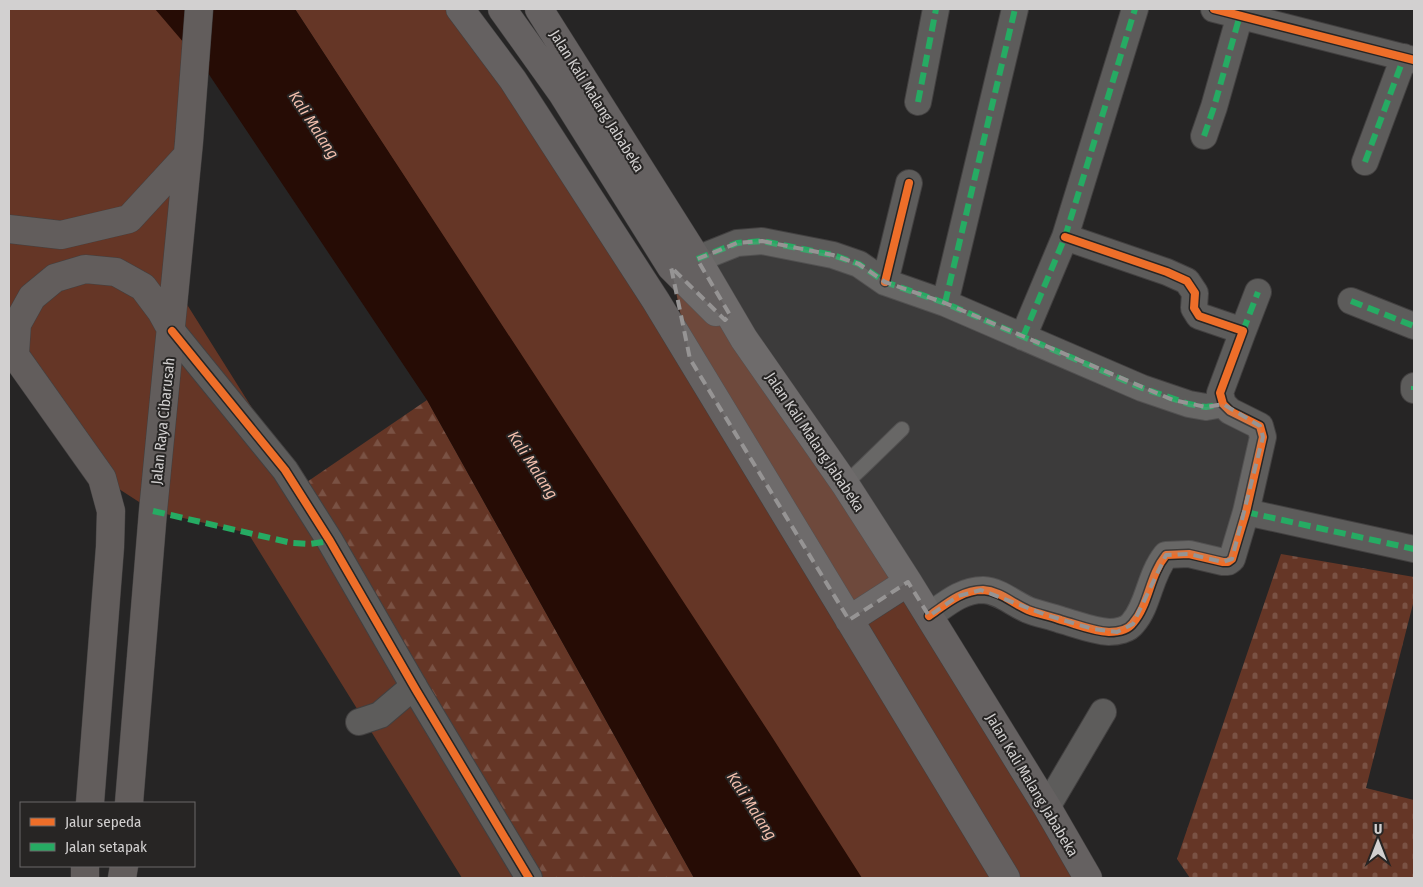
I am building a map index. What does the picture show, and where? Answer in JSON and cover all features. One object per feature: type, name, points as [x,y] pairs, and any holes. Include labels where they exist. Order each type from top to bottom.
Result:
[{"type":"main road","name":"Jalan Raya Cibarusah","points":[[129,802],[199,9]]},
{"type":"main road","points":[[460,9],[513,80],[656,301],[1006,878]]},
{"type":"main road","points":[[502,9],[562,93],[668,264],[744,339]]},
{"type":"main road","name":"Jalan Kali Malang Jababeka","points":[[539,9],[697,260],[744,339],[845,484],[908,582],[1047,807],[1088,878]]},
{"type":"main road","points":[[9,229],[61,235],[129,219],[187,156]]},
{"type":"main road","points":[[668,264],[690,359]]},
{"type":"main road","points":[[90,802],[110,547],[111,511],[102,478],[12,350],[17,324],[32,297],[56,278],[85,269],[116,272],[142,287],[161,311],[172,331]]},
{"type":"main road","points":[[849,620],[908,582]]},
{"type":"street","points":[[918,102],[936,9]]},
{"type":"street","points":[[945,303],[1015,9]]},
{"type":"street","points":[[1023,337],[1065,238],[1135,9]]},
{"type":"street","points":[[1214,9],[1409,58],[1365,162]]},
{"type":"street","points":[[1204,136],[1240,15]]},
{"type":"street","points":[[885,282],[909,183]]},
{"type":"street","points":[[1065,238],[1167,272],[1187,281],[1194,293],[1194,308],[1199,316],[1243,332]]},
{"type":"street","points":[[697,260],[737,243],[762,240],[833,255],[859,264],[885,282],[945,303],[1173,400],[1206,407],[1223,404]]},
{"type":"street","points":[[928,616],[958,596],[981,590],[991,591],[1014,601],[1028,610],[1093,629],[1117,632],[1133,624],[1155,571],[1166,555],[1189,554],[1223,562],[1228,562],[1232,559],[1246,512],[1263,437],[1260,426],[1230,411],[1223,404],[1220,393],[1258,292]]},
{"type":"street","points":[[1351,301],[1414,326]]},
{"type":"street","points":[[172,331],[285,470],[330,541],[529,878]]},
{"type":"street","points":[[1246,512],[1414,549]]},
{"type":"street","points":[[359,722],[380,715],[414,686]]},
{"type":"street","points":[[1047,807],[1103,712]]},
{"type":"lane","points":[[845,484],[902,429]]},
{"type":"highlighted area","points":[[762,241],[833,255],[859,264],[885,282],[945,303],[1173,400],[1206,407],[1223,404],[1260,426],[1263,437],[1232,559],[1223,562],[1189,554],[1166,555],[1133,624],[1117,632],[1093,629],[1046,615],[981,590],[958,596],[929,616],[908,582],[849,620],[690,359],[671,267],[725,320],[730,315],[697,259],[737,243]]},
{"type":"green space","points":[[9,9],[200,9],[176,287],[301,486],[531,878],[462,878],[248,533],[153,511],[102,478],[9,347]]},
{"type":"green space","points":[[295,9],[460,9],[689,357],[671,267],[744,339],[1088,878],[861,878]]},
{"type":"green space","points":[[427,400],[694,878],[531,878],[301,486]]},
{"type":"green space","points":[[1281,554],[1414,577],[1414,600],[1366,788],[1414,800],[1414,878],[1190,878],[1177,859]]},
{"type":"water","name":"Kali Malang","points":[[155,9],[295,9],[772,737],[862,878],[694,878],[427,400],[202,64]]},
{"type":"marked path","points":[[918,102],[936,9]]},
{"type":"marked path","points":[[945,303],[1015,9]]},
{"type":"marked path","points":[[1023,337],[1065,237],[1135,9]]},
{"type":"marked path","points":[[1204,136],[1240,15]]},
{"type":"marked path","points":[[1365,162],[1404,57]]},
{"type":"marked path","points":[[697,259],[737,243],[762,241],[833,255],[859,264],[885,282],[945,303],[1142,388],[1189,404],[1206,407],[1223,404]]},
{"type":"marked path","points":[[1243,331],[1258,292]]},
{"type":"marked path","points":[[1351,301],[1414,326]]},
{"type":"marked path","points":[[153,511],[292,543],[310,544],[330,541]]},
{"type":"marked path","points":[[1246,512],[1414,549]]},
{"type":"cycle path","points":[[1214,9],[1414,60]]},
{"type":"cycle path","points":[[885,282],[909,183]]},
{"type":"cycle path","points":[[929,616],[960,595],[983,590],[1000,595],[1036,613],[1096,630],[1119,631],[1131,625],[1143,608],[1156,572],[1166,555],[1189,554],[1223,562],[1228,562],[1232,559],[1246,512],[1263,437],[1260,426],[1230,411],[1223,404],[1220,393],[1243,331],[1199,316],[1194,308],[1195,293],[1187,281],[1167,272],[1065,237]]},
{"type":"cycle path","points":[[172,331],[285,470],[330,541],[416,690],[529,878]]}]
